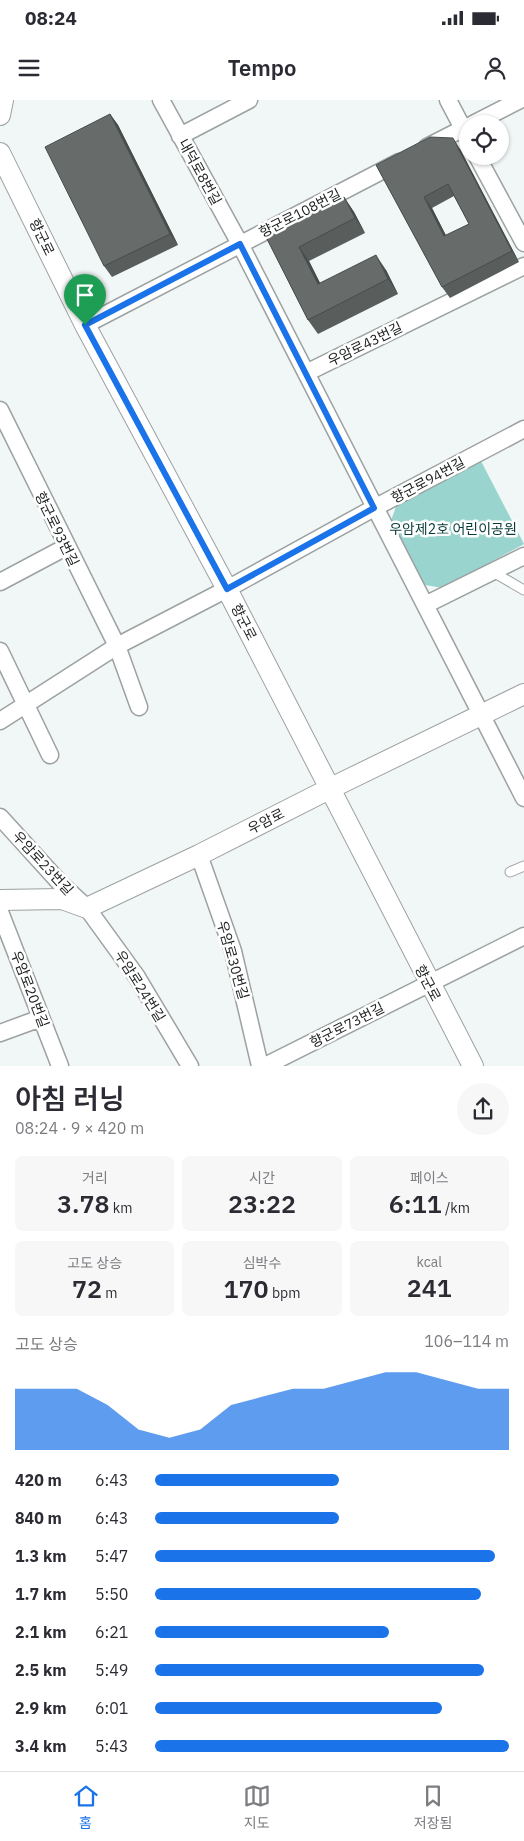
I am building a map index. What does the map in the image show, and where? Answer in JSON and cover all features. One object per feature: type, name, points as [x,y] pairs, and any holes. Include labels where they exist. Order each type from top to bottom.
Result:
[{"type":"street","points":[[0,115],[3,100]]},
{"type":"street","name":"내덕로8번길","points":[[161,100],[240,244]]},
{"type":"street","points":[[180,136],[249,100]]},
{"type":"street","points":[[448,100],[459,116]]},
{"type":"street","name":"향군로108번길","points":[[493,115],[520,100]]},
{"type":"street","name":"향군로108번길","points":[[85,325],[459,134]]},
{"type":"street","name":"향군로","points":[[0,153],[85,325],[227,589],[328,789],[473,1066]]},
{"type":"street","points":[[482,165],[524,243]]},
{"type":"street","points":[[240,244],[480,716],[524,798]]},
{"type":"street","name":"우암로43번길","points":[[306,373],[524,266]]},
{"type":"street","name":"향군로93번길","points":[[0,410],[66,547],[117,646],[140,707]]},
{"type":"street","name":"향군로94번길","points":[[227,589],[374,508],[524,429]]},
{"type":"street","points":[[0,582],[66,547]]},
{"type":"street","points":[[425,605],[524,556]]},
{"type":"street","points":[[0,721],[117,646],[227,589]]},
{"type":"street","points":[[0,651],[50,755]]},
{"type":"street","name":"우암로","points":[[87,908],[199,855],[328,789],[524,694]]},
{"type":"street","name":"우암로23번길","points":[[0,817],[61,884],[87,908]]},
{"type":"street","name":"우암로30번길","points":[[199,855],[233,950],[260,1066]]},
{"type":"street","points":[[0,900],[62,899],[87,908]]},
{"type":"street","name":"우암로24번길","points":[[87,908],[137,977],[190,1066]]},
{"type":"street","name":"우암로20번길","points":[[0,912],[60,1066]]},
{"type":"street","name":"향군로73번길","points":[[265,1066],[524,936]]},
{"type":"street","points":[[0,1034],[41,1018]]},
{"type":"lane","points":[[493,572],[524,590]]},
{"type":"lane","points":[[510,872],[524,866]]},
{"type":"green space","name":"우암제2호 어린이공원","points":[[481,461],[524,544],[443,588],[419,584],[390,523],[397,504]]},
{"type":"building","points":[[110,114],[170,234],[104,266],[45,147]]},
{"type":"building","points":[[430,137],[453,138],[459,149],[459,165],[467,165],[512,251],[442,287],[376,165]],"holes":[[[448,184],[469,224],[444,236],[424,197]]]},
{"type":"building","points":[[344,197],[355,218],[299,247],[318,284],[376,255],[388,279],[308,320],[266,237]]},
{"type":"route","points":[[240,244],[374,508],[227,589],[85,325],[240,244]]}]
